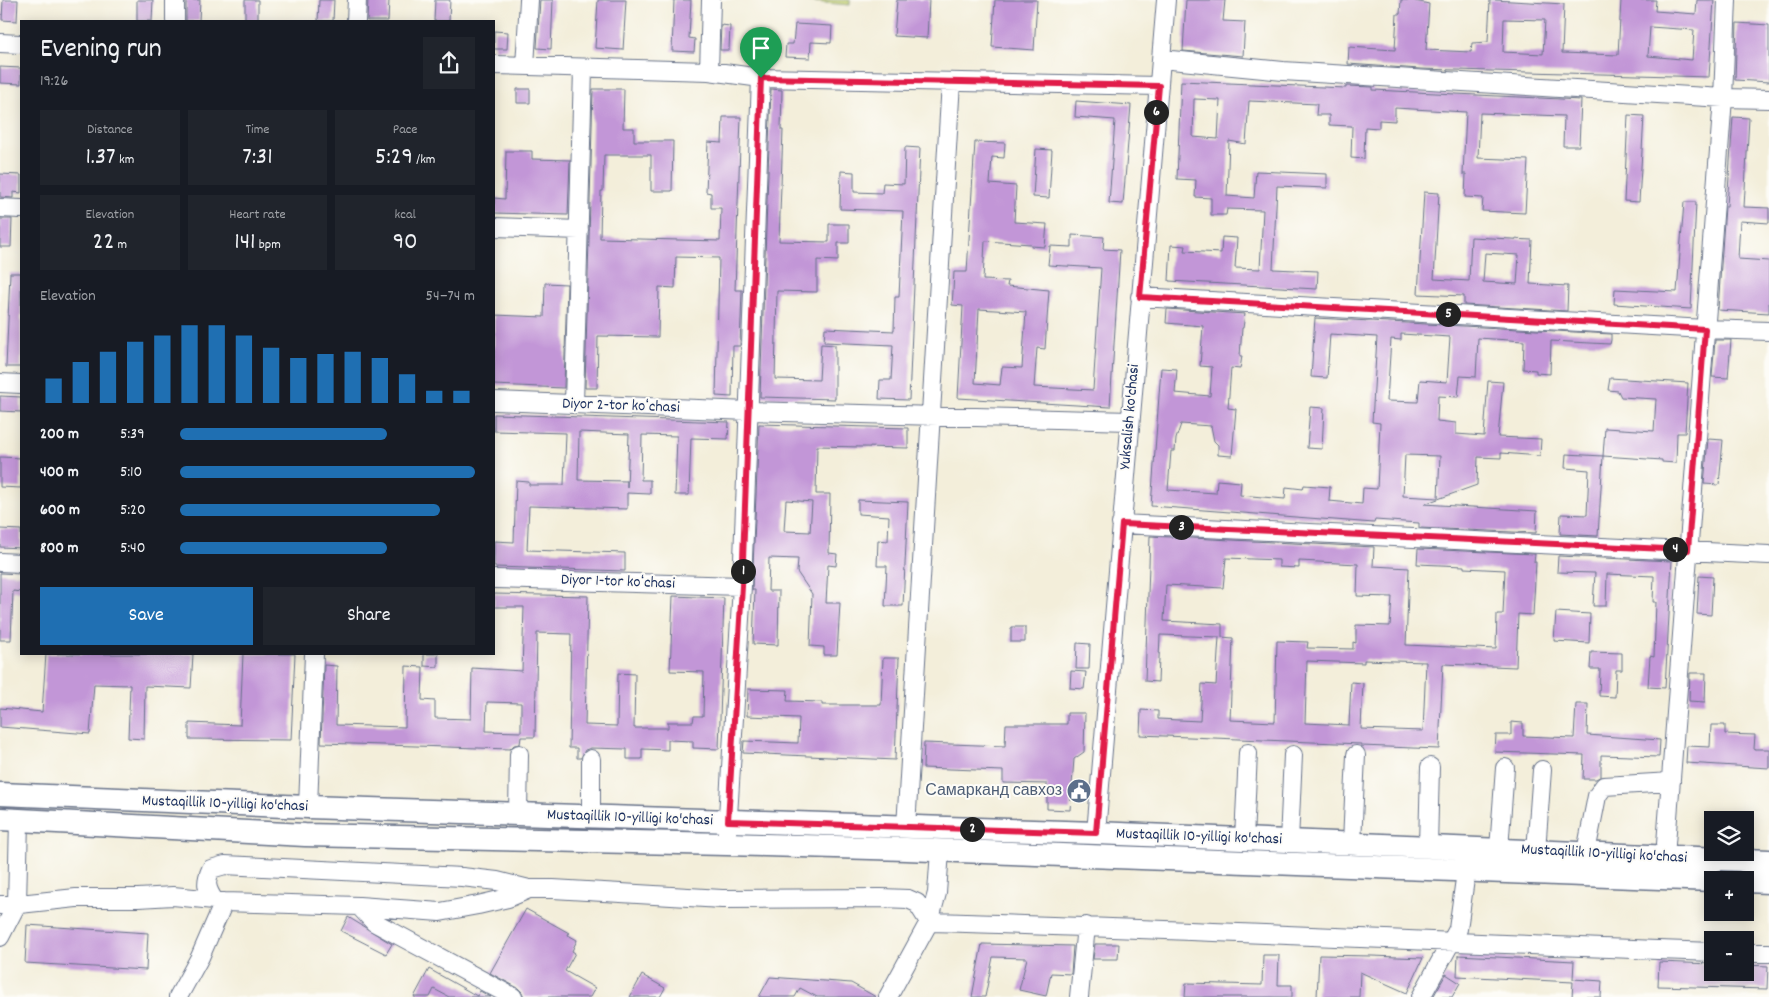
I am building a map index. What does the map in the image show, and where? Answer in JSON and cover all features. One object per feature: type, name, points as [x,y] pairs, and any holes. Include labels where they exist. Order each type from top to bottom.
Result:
[{"type":"main road","name":"Mustaqillik 10-yilligi ko'chasi","points":[[0,794],[308,807],[1096,833],[1769,861]]},
{"type":"main road","name":"Mustaqillik 10-yilligi ko'chasi","points":[[9,819],[305,835],[727,844],[940,851],[1464,882],[1704,880]]},
{"type":"main road","points":[[1754,881],[1769,882]]},
{"type":"street","points":[[175,0],[175,20]]},
{"type":"street","points":[[356,20],[357,0]]},
{"type":"street","points":[[525,66],[528,0]]},
{"type":"street","points":[[709,71],[711,0]]},
{"type":"street","name":"Yuksalish ko'chasi","points":[[1096,833],[1166,0]]},
{"type":"street","points":[[1665,856],[1723,98],[1727,0]]},
{"type":"street","points":[[0,43],[20,44]]},
{"type":"street","points":[[1161,59],[1283,71],[1723,98],[1769,99]]},
{"type":"street","points":[[495,65],[709,71],[761,78],[1159,86]]},
{"type":"street","points":[[574,404],[583,68]]},
{"type":"street","points":[[727,844],[742,586],[761,78]]},
{"type":"street","points":[[906,827],[951,82]]},
{"type":"street","points":[[0,208],[20,209]]},
{"type":"street","points":[[495,227],[579,230]]},
{"type":"street","points":[[1140,297],[1769,331]]},
{"type":"street","points":[[0,383],[20,384]]},
{"type":"street","name":"Diyor 2-tor koʻchasi","points":[[495,401],[1130,421]]},
{"type":"street","points":[[1122,524],[1769,554]]},
{"type":"street","points":[[0,562],[20,563]]},
{"type":"street","name":"Diyor 1-tor koʻchasi","points":[[495,579],[742,586]]},
{"type":"street","points":[[308,807],[314,655]]},
{"type":"street","points":[[1244,839],[1248,753]]},
{"type":"street","points":[[518,814],[519,754]]},
{"type":"street","points":[[1289,841],[1293,755]]},
{"type":"street","points":[[1352,843],[1356,755]]},
{"type":"street","points":[[591,759],[591,816]]},
{"type":"street","points":[[1428,846],[1430,767]]},
{"type":"street","points":[[1499,849],[1504,768]]},
{"type":"street","points":[[1536,850],[1542,770]]},
{"type":"street","points":[[1586,852],[1597,796],[1604,786],[1671,782]]},
{"type":"street","points":[[0,937],[8,904],[9,819]]},
{"type":"street","points":[[888,997],[929,922],[937,893],[940,851]]},
{"type":"street","points":[[219,901],[208,892],[206,881],[211,869],[225,866],[462,877],[497,881],[529,889],[722,899],[908,899],[917,903],[929,922]]},
{"type":"street","points":[[1421,997],[1454,936],[1464,882]]},
{"type":"street","points":[[8,904],[76,898],[173,896],[219,901],[359,906],[440,912],[508,898],[529,889]]},
{"type":"street","points":[[184,995],[200,957],[219,901]]},
{"type":"street","points":[[359,906],[374,922],[513,997]]},
{"type":"street","points":[[929,922],[1284,934],[1454,936],[1704,952]]},
{"type":"street","points":[[1079,997],[1086,926]]},
{"type":"street","points":[[1754,953],[1769,953]]},
{"type":"green space","points":[[850,0],[850,5],[801,1]]},
{"type":"building","points":[[3,0],[18,0],[17,21],[2,20]]},
{"type":"building","points":[[137,0],[153,0],[152,20],[137,20]]},
{"type":"building","points":[[186,0],[200,0],[199,20],[186,20]]},
{"type":"building","points":[[245,0],[258,0],[258,20],[245,20]]},
{"type":"building","points":[[319,0],[334,0],[333,20],[318,20]]},
{"type":"building","points":[[368,0],[389,0],[388,20],[367,20]]},
{"type":"building","points":[[435,0],[450,0],[449,20],[434,20]]},
{"type":"building","points":[[540,0],[553,0],[551,49],[537,48]]},
{"type":"building","points":[[598,0],[626,0],[623,50],[595,48]]},
{"type":"building","points":[[674,0],[691,0],[689,38],[695,39],[694,52],[672,51]]},
{"type":"building","points":[[897,0],[929,0],[927,38],[894,36]]},
{"type":"building","points":[[995,0],[1037,0],[1034,50],[992,47]]},
{"type":"building","points":[[1186,0],[1225,0],[1223,21],[1245,22],[1243,56],[1183,51]]},
{"type":"building","points":[[1401,0],[1415,0],[1429,4],[1426,50],[1471,52],[1472,43],[1488,42],[1490,0],[1564,4],[1562,53],[1618,55],[1621,0],[1656,0],[1655,11],[1696,14],[1697,0],[1714,0],[1709,77],[1420,69],[1348,64],[1349,47],[1395,50],[1397,14],[1400,14]],"holes":[[[1504,19],[1545,20],[1543,54],[1503,52]],[[1650,27],[1694,30],[1692,60],[1648,56]]]},
{"type":"building","points":[[1737,23],[1769,25],[1769,82],[1735,80]]},
{"type":"building","points":[[795,24],[832,26],[831,43],[811,42],[810,58],[785,57],[786,44],[793,44]]},
{"type":"building","points":[[721,25],[730,26],[729,50],[720,50]]},
{"type":"building","points":[[495,31],[508,32],[507,49],[495,49]]},
{"type":"building","points":[[0,67],[20,68],[20,84],[0,83]]},
{"type":"building","points":[[1181,81],[1346,88],[1346,86],[1373,87],[1373,90],[1581,100],[1579,146],[1563,146],[1564,116],[1480,113],[1478,158],[1528,160],[1525,213],[1482,211],[1483,198],[1465,197],[1466,174],[1463,174],[1466,112],[1395,108],[1395,121],[1379,120],[1379,128],[1365,127],[1364,159],[1351,158],[1352,126],[1329,125],[1329,115],[1316,115],[1317,104],[1249,101],[1246,144],[1229,141],[1227,196],[1254,198],[1256,171],[1327,174],[1327,188],[1277,186],[1273,269],[1318,271],[1317,289],[1169,281],[1171,245],[1186,246],[1185,251],[1221,253],[1222,237],[1237,238],[1235,268],[1260,269],[1263,210],[1227,209],[1226,215],[1211,215],[1211,198],[1195,197],[1196,180],[1177,179]],"holes":[[[1194,99],[1220,100],[1218,139],[1193,137]]]},
{"type":"building","points":[[517,89],[530,89],[530,103],[517,103]]},
{"type":"building","points":[[593,89],[624,89],[623,128],[634,128],[634,141],[673,141],[672,191],[651,191],[651,155],[604,155],[600,238],[720,241],[721,208],[711,208],[711,193],[706,192],[708,142],[722,143],[723,117],[741,117],[735,290],[742,290],[740,346],[733,346],[732,397],[716,396],[719,258],[676,257],[675,288],[659,287],[658,337],[598,336],[597,388],[585,388]]},
{"type":"building","points":[[771,89],[782,90],[781,130],[783,130],[779,241],[829,242],[829,224],[849,224],[849,243],[838,243],[838,261],[817,260],[817,292],[777,291],[775,379],[819,380],[821,344],[835,345],[835,399],[760,397]]},
{"type":"building","points":[[1076,101],[1131,105],[1123,204],[1109,203],[1115,120],[1075,117]]},
{"type":"building","points":[[1628,115],[1644,116],[1639,202],[1624,201]]},
{"type":"building","points":[[1733,117],[1749,118],[1744,207],[1769,208],[1769,223],[1740,221],[1738,259],[1769,261],[1769,313],[1718,310]]},
{"type":"building","points":[[975,142],[1005,143],[1004,158],[992,157],[990,184],[1016,186],[1014,222],[1047,224],[1045,247],[1031,246],[1031,244],[985,241],[983,280],[1008,281],[1007,286],[1049,290],[1045,349],[1037,348],[1034,387],[1093,390],[1101,268],[1048,265],[1050,246],[1072,247],[1072,235],[1104,237],[1103,249],[1120,250],[1110,407],[958,398],[963,306],[952,305],[954,272],[967,272]],"holes":[[[979,309],[1026,312],[1022,368],[1002,367],[1000,385],[975,383]]]},
{"type":"building","points":[[905,147],[920,148],[909,400],[879,399],[880,380],[891,380],[893,345],[824,342],[825,328],[894,331],[895,297],[899,297],[903,211],[840,209],[841,171],[854,172],[854,192],[882,193],[883,183],[904,184]]},
{"type":"building","points":[[1036,149],[1052,150],[1049,198],[1033,197]]},
{"type":"building","points":[[506,151],[532,151],[532,159],[570,160],[568,215],[495,213],[495,198],[505,199]]},
{"type":"building","points":[[0,174],[20,175],[20,193],[13,192],[13,198],[0,197]]},
{"type":"building","points":[[1424,192],[1439,193],[1434,279],[1469,281],[1471,237],[1532,240],[1530,284],[1568,286],[1567,311],[1464,305],[1464,296],[1418,294]],"holes":[[[1485,253],[1519,255],[1517,284],[1483,282]]]},
{"type":"building","points":[[1684,202],[1696,202],[1691,309],[1614,304],[1615,289],[1677,292]]},
{"type":"building","points":[[0,219],[12,219],[11,247],[0,247]]},
{"type":"building","points":[[10,273],[20,273],[20,367],[6,367]]},
{"type":"building","points":[[545,283],[567,284],[564,388],[495,385],[495,315],[544,317]]},
{"type":"building","points":[[1167,309],[1245,314],[1242,328],[1240,369],[1231,368],[1228,408],[1236,409],[1232,456],[1218,455],[1218,445],[1214,441],[1211,426],[1181,424],[1176,439],[1175,451],[1171,451],[1168,490],[1216,493],[1217,480],[1241,482],[1240,495],[1285,499],[1286,487],[1303,489],[1304,485],[1330,487],[1329,501],[1362,504],[1363,488],[1377,489],[1380,423],[1372,422],[1377,337],[1330,334],[1327,378],[1311,377],[1315,318],[1611,334],[1611,340],[1610,344],[1551,341],[1550,374],[1536,373],[1536,370],[1523,369],[1524,341],[1478,338],[1476,377],[1460,376],[1458,397],[1438,396],[1437,421],[1456,423],[1456,434],[1484,436],[1488,381],[1503,382],[1498,437],[1541,439],[1540,456],[1501,453],[1501,458],[1478,457],[1477,485],[1424,504],[1537,511],[1536,533],[1419,528],[1419,523],[1375,520],[1374,523],[1151,506],[1161,368],[1177,369],[1175,393],[1210,396],[1212,367],[1200,366],[1203,326],[1166,323]],"holes":[[[1401,334],[1450,337],[1447,382],[1420,380],[1418,402],[1387,401],[1391,339],[1401,340]],[[1405,455],[1440,456],[1438,498],[1403,496]]]},
{"type":"building","points":[[1715,340],[1731,340],[1728,378],[1712,377]]},
{"type":"building","points":[[1610,378],[1688,383],[1685,433],[1677,433],[1676,463],[1662,462],[1662,460],[1603,456],[1605,428],[1654,431],[1656,399],[1621,397],[1618,391],[1608,390]]},
{"type":"building","points":[[0,396],[20,397],[20,412],[0,411]]},
{"type":"building","points":[[1310,407],[1324,408],[1322,449],[1307,448]]},
{"type":"building","points":[[495,414],[729,422],[728,439],[691,438],[689,495],[675,495],[677,436],[642,435],[641,480],[650,480],[650,494],[627,493],[627,509],[529,506],[527,550],[625,553],[625,571],[495,567],[495,541],[514,542],[516,481],[529,482],[529,485],[564,485],[566,433],[495,431]],"holes":[[[579,432],[629,434],[627,488],[627,481],[578,480]]]},
{"type":"building","points":[[759,424],[908,428],[908,448],[817,446],[816,494],[830,494],[829,553],[837,554],[836,566],[828,565],[826,603],[840,603],[837,655],[824,655],[824,647],[810,646],[812,594],[797,572],[798,559],[769,558],[768,591],[779,591],[778,645],[753,644],[755,590],[752,590]],"holes":[[[786,500],[812,502],[810,532],[784,531]]]},
{"type":"building","points":[[1708,439],[1723,440],[1719,485],[1704,484]]},
{"type":"building","points":[[1566,454],[1603,456],[1598,536],[1560,534],[1561,514],[1587,515],[1589,470],[1565,468]]},
{"type":"building","points":[[0,457],[20,458],[20,488],[0,487]]},
{"type":"building","points":[[858,500],[908,502],[903,606],[885,606],[887,566],[877,566],[878,540],[888,541],[889,516],[858,514]]},
{"type":"building","points":[[0,529],[20,530],[20,548],[0,547]]},
{"type":"building","points":[[1150,536],[1374,547],[1373,566],[1409,568],[1406,645],[1496,649],[1497,614],[1503,614],[1505,570],[1417,564],[1418,549],[1535,554],[1533,615],[1518,614],[1516,667],[1443,664],[1439,749],[1140,735],[1141,710],[1158,711],[1158,719],[1200,721],[1202,684],[1216,685],[1219,637],[1160,635],[1158,682],[1145,681]],"holes":[[[1226,558],[1279,560],[1279,567],[1299,568],[1299,561],[1358,564],[1357,596],[1392,597],[1390,626],[1356,625],[1356,643],[1353,642],[1353,649],[1307,648],[1308,642],[1277,641],[1275,722],[1230,720],[1233,638],[1222,637],[1222,624],[1164,621],[1166,585],[1223,588]],[[1364,660],[1426,662],[1423,731],[1361,729],[1363,683],[1351,682],[1349,725],[1305,723],[1307,661],[1364,663]]]},
{"type":"building","points":[[1558,556],[1672,561],[1665,688],[1648,687],[1650,656],[1654,657],[1656,602],[1653,602],[1654,576],[1607,574],[1606,606],[1593,606],[1595,573],[1557,572]]},
{"type":"building","points":[[0,573],[20,574],[20,592],[13,591],[11,640],[0,640]]},
{"type":"building","points":[[1699,576],[1713,577],[1711,615],[1697,614]]},
{"type":"building","points":[[495,594],[588,596],[585,725],[617,726],[618,673],[635,674],[634,728],[668,728],[668,722],[693,722],[694,716],[703,716],[704,672],[670,671],[673,596],[724,598],[719,749],[693,748],[693,741],[668,740],[668,750],[642,749],[642,759],[627,759],[627,749],[591,748],[585,750],[581,758],[577,758],[577,748],[569,748],[571,634],[537,633],[535,737],[521,737],[520,744],[514,745],[510,749],[321,743],[324,665],[337,666],[336,725],[405,727],[406,666],[423,667],[422,700],[435,701],[435,718],[471,719],[472,668],[522,671],[524,607],[495,607]],"holes":[[[487,702],[521,703],[521,732],[486,731]]]},
{"type":"building","points":[[1556,612],[1590,614],[1589,643],[1554,641]]},
{"type":"building","points":[[1011,627],[1025,627],[1025,642],[1011,642]]},
{"type":"building","points":[[1077,643],[1090,644],[1089,669],[1076,669]]},
{"type":"building","points":[[1591,652],[1622,653],[1622,670],[1616,670],[1615,697],[1599,696],[1600,669],[1590,669]]},
{"type":"building","points":[[46,655],[193,655],[191,688],[145,686],[144,739],[128,738],[130,685],[94,684],[90,734],[0,727],[0,708],[42,712]]},
{"type":"building","points":[[243,655],[295,655],[291,740],[189,739],[189,723],[240,725]]},
{"type":"building","points":[[424,655],[438,655],[438,667],[424,666]]},
{"type":"building","points":[[883,658],[899,658],[895,760],[743,753],[744,741],[798,743],[799,718],[747,716],[748,689],[788,690],[787,701],[822,702],[822,705],[881,705]]},
{"type":"building","points":[[1071,671],[1086,672],[1084,689],[1070,688]]},
{"type":"building","points":[[1690,673],[1706,673],[1705,702],[1689,701]]},
{"type":"building","points":[[1576,704],[1588,704],[1587,735],[1660,740],[1659,757],[1601,755],[1601,776],[1596,779],[1583,779],[1584,755],[1495,752],[1496,735],[1511,735],[1511,722],[1523,723],[1523,736],[1574,738]]},
{"type":"building","points":[[1067,713],[1085,713],[1084,752],[1074,759],[1070,810],[1047,809],[1047,784],[1003,783],[1003,771],[923,768],[924,743],[1005,746],[1006,724],[1067,724]]},
{"type":"building","points":[[1711,725],[1725,725],[1725,734],[1755,735],[1754,749],[1769,749],[1769,768],[1686,763],[1687,746],[1710,747]]},
{"type":"building","points":[[526,909],[569,933],[568,935],[577,940],[572,951],[575,953],[565,971],[595,988],[590,997],[524,997],[518,988],[490,973]]},
{"type":"building","points":[[348,917],[392,944],[386,954],[341,931]]},
{"type":"building","points":[[27,925],[148,933],[146,970],[25,963]]},
{"type":"building","points":[[982,944],[1073,946],[1071,974],[1051,973],[1046,996],[1019,990],[1027,958],[993,957],[985,997],[972,997]]},
{"type":"building","points":[[1095,944],[1119,944],[1118,959],[1093,959]]},
{"type":"building","points":[[1263,955],[1279,955],[1278,985],[1292,985],[1292,997],[1185,997],[1186,983],[1262,985]]},
{"type":"building","points":[[1319,955],[1423,958],[1407,993],[1360,972],[1359,997],[1317,997]]},
{"type":"building","points":[[1458,955],[1574,961],[1573,979],[1602,981],[1601,997],[1572,997],[1573,982],[1457,976]]},
{"type":"building","points":[[1659,962],[1704,964],[1704,981],[1754,981],[1754,965],[1768,966],[1767,989],[1658,986]]},
{"type":"building","points":[[429,969],[477,996],[480,991],[491,997],[449,997],[434,989],[430,997],[414,997]]},
{"type":"building","points":[[1446,974],[1460,983],[1452,997],[1433,997]]},
{"type":"building","points":[[642,975],[665,988],[660,997],[630,997]]},
{"type":"building","points":[[770,977],[851,983],[876,997],[817,997],[800,988],[795,997],[759,997]]},
{"type":"place","name":"Самарканд савхоз","points":[[1079,791]]},
{"type":"route","points":[[761,78],[1159,86],[1140,297],[1705,329],[1688,550],[1122,524],[1096,833],[728,821],[742,586],[761,78]]}]
